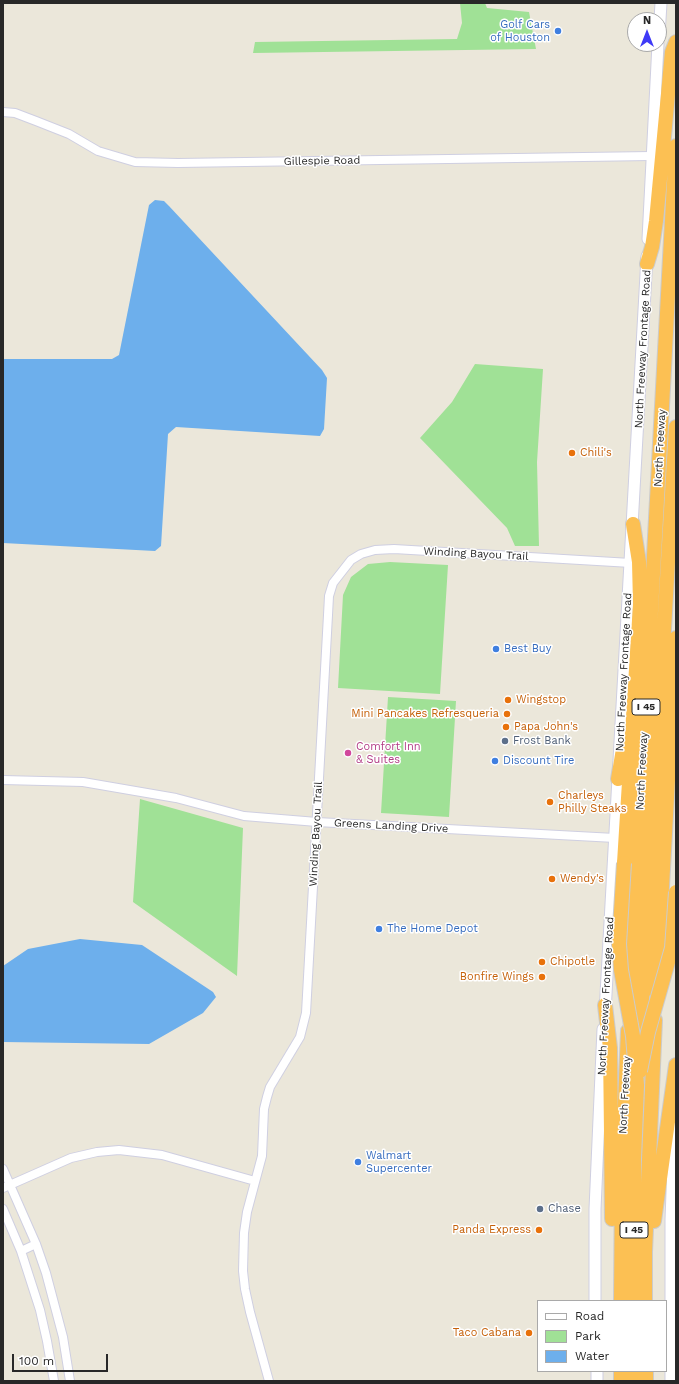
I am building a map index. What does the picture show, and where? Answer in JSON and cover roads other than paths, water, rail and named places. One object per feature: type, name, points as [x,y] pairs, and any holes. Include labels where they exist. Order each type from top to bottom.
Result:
[{"type":"highway","points":[[647,264],[652,247],[656,221],[672,52],[676,42]]},
{"type":"highway","name":"North Freeway","points":[[621,1300],[625,1085],[676,146]]},
{"type":"highway","name":"North Freeway","points":[[634,1300],[634,1159],[637,1085],[676,427]]},
{"type":"highway","points":[[633,524],[641,581],[619,944],[633,1036],[637,1085]]},
{"type":"highway","name":"I 45","points":[[645,1300],[644,1252],[652,1069],[676,638]]},
{"type":"highway","points":[[618,779],[637,655]]},
{"type":"highway","points":[[637,1085],[648,1032],[672,948],[676,892]]},
{"type":"highway","points":[[605,1006],[610,1048],[612,1241],[621,1268]]},
{"type":"highway","points":[[644,1252],[653,1226],[676,1065]]},
{"type":"main road","name":"North Freeway Frontage Road","points":[[595,1300],[594,1217],[596,1154],[631,563],[658,52]]},
{"type":"main road","points":[[671,1381],[670,1220],[676,1096]]},
{"type":"street","name":"Gillespie Road","points":[[3,112],[15,114],[36,121],[69,134],[98,151],[135,162],[178,163],[652,156]]},
{"type":"street","name":"Winding Bayou Trail","points":[[269,1381],[250,1312],[243,1271],[247,1212],[262,1156],[264,1109],[269,1092],[276,1077],[295,1049],[304,1024],[329,596],[333,583],[351,560],[361,554],[375,550],[394,549],[631,563]]},
{"type":"street","name":"Greens Landing Drive","points":[[3,780],[84,782],[176,798],[244,816],[317,822],[615,838]]},
{"type":"street","points":[[7,1187],[71,1158],[97,1152],[119,1150],[162,1155],[255,1181]]},
{"type":"street","points":[[3,1169],[7,1187],[36,1244],[63,1337],[70,1381]]},
{"type":"street","points":[[3,1209],[21,1251],[40,1310],[54,1381]]},
{"type":"street","points":[[21,1251],[36,1244]]},
{"type":"water","points":[[155,200],[164,201],[169,206],[322,370],[327,378],[324,429],[320,436],[176,427],[168,434],[161,546],[155,551],[3,543],[3,359],[112,359],[119,355],[149,205]]},
{"type":"water","points":[[80,939],[142,945],[213,992],[216,997],[203,1013],[149,1044],[3,1042],[3,966],[28,949]]},
{"type":"place","name":"Golf Cars of Houston","points":[[558,31]]},
{"type":"place","name":"Chili's","points":[[572,453]]},
{"type":"place","name":"Best Buy","points":[[496,649]]},
{"type":"place","name":"Wingstop","points":[[508,700]]},
{"type":"place","name":"Mini Pancakes Refresqueria","points":[[507,714]]},
{"type":"place","name":"Papa John's","points":[[506,727]]},
{"type":"place","name":"Frost Bank","points":[[505,741]]},
{"type":"place","name":"Comfort Inn & Suites","points":[[348,753]]},
{"type":"place","name":"Discount Tire","points":[[495,761]]},
{"type":"place","name":"Charleys Philly Steaks","points":[[550,802]]},
{"type":"place","name":"Wendy's","points":[[552,879]]},
{"type":"place","name":"The Home Depot","points":[[379,929]]},
{"type":"place","name":"Chipotle","points":[[542,962]]},
{"type":"place","name":"Bonfire Wings","points":[[542,977]]},
{"type":"place","name":"Walmart Supercenter","points":[[358,1162]]},
{"type":"place","name":"Chase","points":[[540,1209]]},
{"type":"place","name":"Panda Express","points":[[539,1230]]},
{"type":"place","name":"Taco Cabana","points":[[529,1333]]}]
